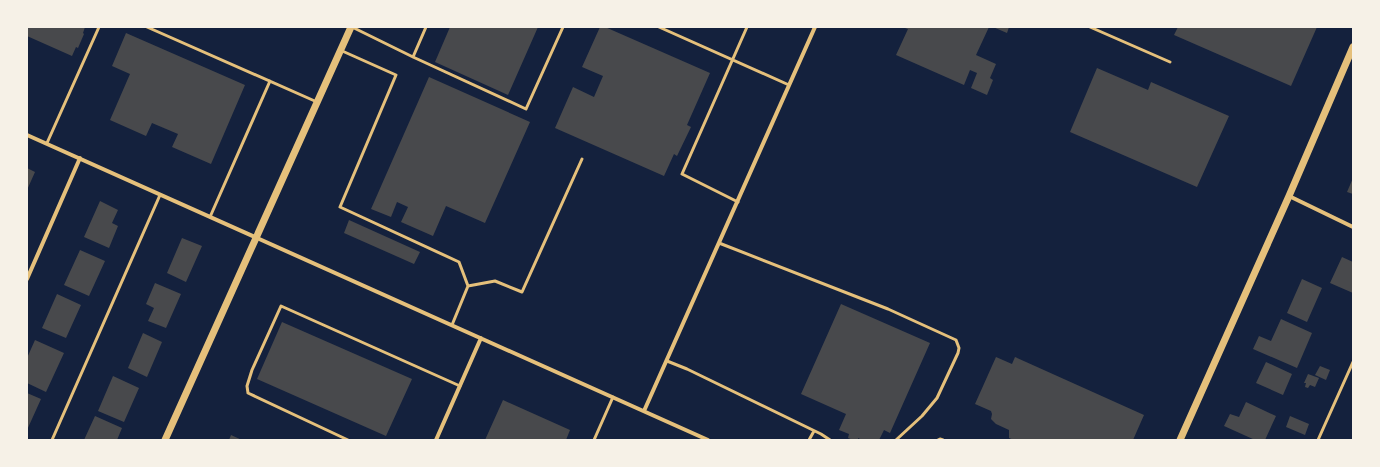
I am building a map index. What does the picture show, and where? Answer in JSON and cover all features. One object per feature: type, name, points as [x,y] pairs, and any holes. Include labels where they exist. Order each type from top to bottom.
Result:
[{"type":"street","points":[[165,440],[351,27]]},
{"type":"street","points":[[644,412],[815,27]]},
{"type":"street","points":[[1180,440],[1289,196],[1353,47]]},
{"type":"street","points":[[27,135],[708,440]]},
{"type":"street","points":[[27,278],[80,158]]},
{"type":"street","points":[[1289,196],[1353,227]]},
{"type":"street","points":[[436,440],[480,338]]},
{"type":"lane","points":[[47,144],[99,27]]},
{"type":"lane","points":[[148,27],[317,102]]},
{"type":"lane","points":[[351,27],[526,109],[564,27]]},
{"type":"lane","points":[[413,57],[426,27]]},
{"type":"lane","points":[[659,27],[789,85]]},
{"type":"lane","points":[[738,202],[682,174],[747,27]]},
{"type":"lane","points":[[1090,27],[1170,62]]},
{"type":"lane","points":[[340,50],[396,75],[340,207],[459,262],[468,286],[452,325]]},
{"type":"lane","points":[[210,217],[270,81]]},
{"type":"lane","points":[[468,286],[495,281],[522,292],[582,159]]},
{"type":"lane","points":[[52,440],[160,194]]},
{"type":"lane","points":[[719,243],[888,309],[956,340],[959,348],[958,353],[937,398],[922,416],[896,440]]},
{"type":"lane","points":[[348,440],[248,393],[247,386],[252,370],[281,306],[460,386]]},
{"type":"lane","points":[[667,361],[687,369],[830,440]]},
{"type":"lane","points":[[1318,440],[1353,362]]},
{"type":"lane","points":[[594,440],[613,397]]},
{"type":"lane","points":[[809,440],[814,431]]},
{"type":"lane","points":[[938,440],[943,440]]},
{"type":"building","points":[[27,27],[85,27],[84,34],[78,48],[76,47],[72,56],[27,36]]},
{"type":"building","points":[[450,27],[538,27],[508,95],[435,62]]},
{"type":"building","points":[[600,27],[605,27],[710,73],[687,125],[691,127],[677,156],[674,154],[664,176],[555,128],[573,87],[594,97],[603,76],[582,67]]},
{"type":"building","points":[[902,27],[989,27],[976,55],[996,64],[990,78],[993,80],[987,95],[971,88],[977,73],[970,70],[964,85],[896,55],[908,29]]},
{"type":"building","points":[[993,27],[1009,27],[1007,33]]},
{"type":"building","points":[[1178,27],[1317,27],[1291,86],[1174,35]]},
{"type":"building","points":[[126,33],[245,85],[211,164],[172,147],[178,134],[152,123],[146,136],[110,120],[130,74],[112,66]]},
{"type":"building","points":[[1097,68],[1148,90],[1151,82],[1229,116],[1197,187],[1070,132]]},
{"type":"building","points":[[429,77],[530,122],[485,223],[446,206],[433,236],[401,222],[408,207],[397,202],[391,217],[371,209]]},
{"type":"building","points":[[27,168],[35,172],[27,190]]},
{"type":"building","points":[[1353,178],[1353,194],[1347,192]]},
{"type":"building","points":[[100,201],[118,210],[112,223],[118,226],[109,248],[84,237]]},
{"type":"building","points":[[349,220],[420,252],[414,264],[344,233]]},
{"type":"building","points":[[182,238],[202,246],[186,282],[167,273]]},
{"type":"building","points":[[80,250],[105,261],[89,296],[64,285]]},
{"type":"building","points":[[1342,257],[1353,262],[1353,293],[1330,283]]},
{"type":"building","points":[[1302,279],[1322,288],[1307,322],[1287,313]]},
{"type":"building","points":[[155,283],[181,294],[166,328],[148,321],[154,308],[146,304]]},
{"type":"building","points":[[57,294],[81,305],[66,338],[42,328]]},
{"type":"building","points":[[841,304],[930,343],[890,433],[884,430],[879,440],[862,440],[858,438],[858,440],[853,440],[848,438],[849,434],[839,430],[846,414],[801,394]]},
{"type":"building","points":[[1281,319],[1312,333],[1297,368],[1253,349],[1259,336],[1271,341]]},
{"type":"building","points":[[282,322],[412,379],[386,436],[257,379]]},
{"type":"building","points":[[143,333],[162,342],[147,377],[128,368]]},
{"type":"building","points":[[35,340],[64,353],[46,392],[27,383],[27,358]]},
{"type":"building","points":[[996,357],[1012,364],[1015,357],[1144,415],[1133,440],[1014,440],[1009,438],[1009,430],[996,424],[991,419],[991,411],[975,404]]},
{"type":"building","points":[[1266,362],[1292,374],[1283,395],[1256,383]]},
{"type":"building","points":[[1320,366],[1330,370],[1326,380],[1315,375]]},
{"type":"building","points":[[1308,374],[1319,378],[1315,387],[1310,385],[1308,388],[1305,387],[1306,383],[1304,383]]},
{"type":"building","points":[[113,376],[139,388],[124,422],[98,411]]},
{"type":"building","points":[[27,393],[41,399],[27,430]]},
{"type":"building","points":[[503,400],[570,430],[566,440],[485,440]]},
{"type":"building","points":[[1246,402],[1276,416],[1265,440],[1255,440],[1224,426],[1230,414],[1239,417]]},
{"type":"building","points":[[95,416],[122,428],[117,440],[84,440]]},
{"type":"building","points":[[1290,416],[1309,424],[1305,435],[1286,427]]},
{"type":"building","points":[[231,435],[242,440],[229,440]]}]
